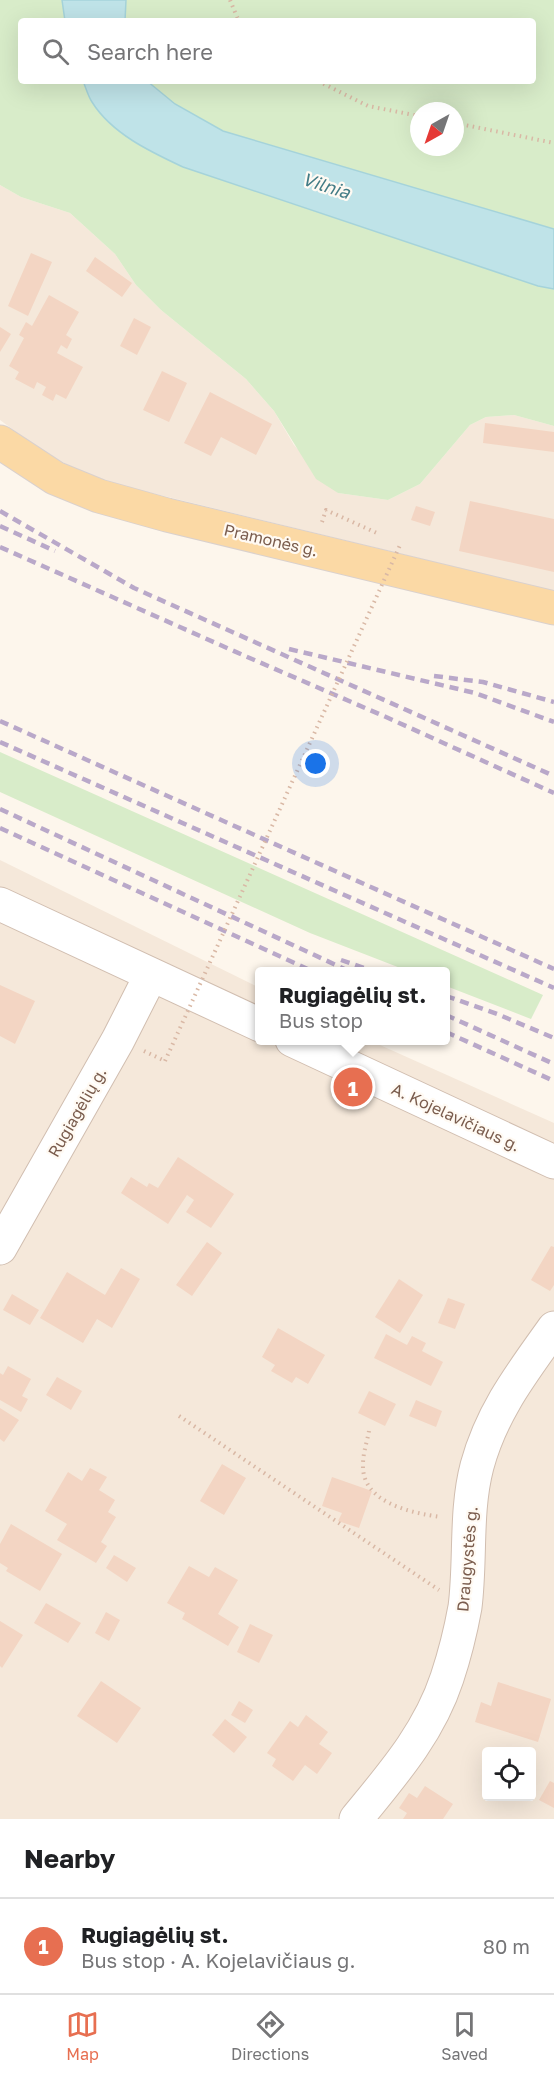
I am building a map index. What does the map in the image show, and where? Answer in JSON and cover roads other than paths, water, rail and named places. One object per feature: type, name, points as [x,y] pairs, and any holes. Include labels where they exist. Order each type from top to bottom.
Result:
[{"type":"main road","name":"Pramonės g.","points":[[0,442],[55,478],[99,496],[167,515],[554,608]]},
{"type":"street","points":[[0,904],[255,1024]]},
{"type":"street","name":"Rugiagėlių g.","points":[[0,1248],[118,1040],[151,975]]},
{"type":"street","name":"A. Kojelavičiaus g.","points":[[301,1045],[554,1162]]},
{"type":"street","name":"Draugystės g.","points":[[356,1819],[405,1760],[428,1725],[447,1678],[465,1607],[468,1521],[476,1468],[487,1433],[505,1397],[554,1328]]},
{"type":"water","points":[[62,0],[126,0],[125,18],[65,18]]},
{"type":"water","name":"Vilnia","points":[[84,84],[151,84],[175,104],[223,131],[554,229],[554,289],[538,286],[183,167],[121,133],[100,113],[88,95]]},
{"type":"railway","points":[[0,511],[134,588],[554,776]]},
{"type":"railway","points":[[0,526],[55,551]]},
{"type":"railway","points":[[0,547],[554,793]]},
{"type":"railway","points":[[289,649],[475,693],[554,722]]},
{"type":"railway","points":[[434,676],[483,682],[554,702]]},
{"type":"railway","points":[[0,721],[554,969]]},
{"type":"railway","points":[[0,742],[554,988]]},
{"type":"railway","points":[[0,809],[340,967]]},
{"type":"railway","points":[[0,828],[303,967]]},
{"type":"railway","points":[[341,960],[361,967]]},
{"type":"railway","points":[[450,997],[554,1038]]},
{"type":"railway","points":[[450,1017],[554,1064]]},
{"type":"railway","points":[[450,1034],[554,1081]]},
{"type":"place","name":"Rugiagėlių st.","points":[[353,1087]]}]
